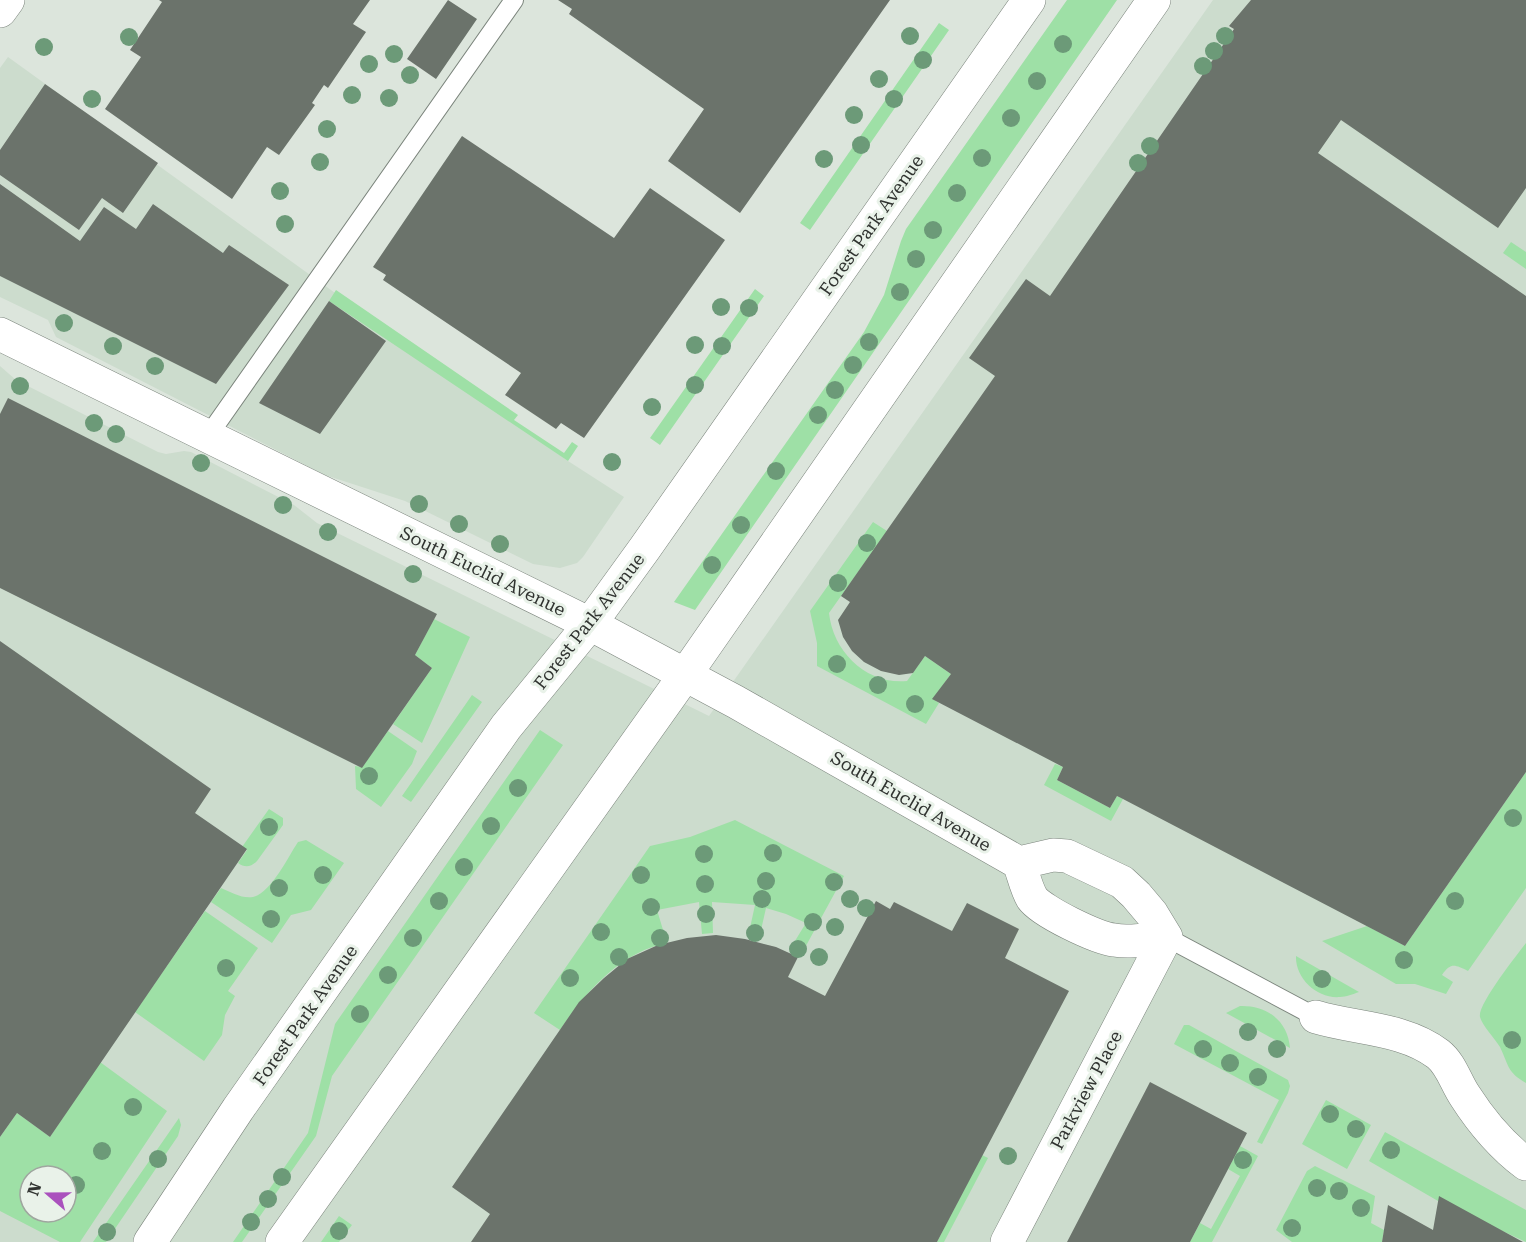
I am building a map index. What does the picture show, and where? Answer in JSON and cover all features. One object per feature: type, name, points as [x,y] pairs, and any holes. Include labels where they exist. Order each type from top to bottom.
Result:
[{"type":"main road","points":[[0,11],[8,0]]},
{"type":"main road","name":"Forest Park Avenue","points":[[150,1242],[238,1109],[521,706],[590,624],[645,548],[1029,0]]},
{"type":"main road","points":[[282,1242],[685,675],[1154,0]]},
{"type":"main road","name":"South Euclid Avenue","points":[[0,334],[590,624],[1019,862]]},
{"type":"main road","points":[[1053,855],[1067,856],[1122,882],[1152,914],[1166,937],[1136,941],[1114,940],[1095,935],[1041,907],[1032,897],[1019,862],[1053,855]]},
{"type":"main road","name":"Parkview Place","points":[[1006,1242],[1166,937]]},
{"type":"main road","points":[[1316,1017],[1395,1034],[1423,1045],[1441,1056],[1465,1096],[1488,1126],[1526,1164]]},
{"type":"lane","points":[[208,436],[514,0]]},
{"type":"lane","points":[[1166,937],[1316,1017]]},
{"type":"shaded area","points":[[1213,0],[1526,0],[1526,1242],[0,1242],[0,366],[16,380],[158,452],[166,454],[191,452],[294,505],[317,523],[709,716]]},
{"type":"shaded area","points":[[8,57],[568,461],[624,497],[583,557],[577,563],[560,568],[533,564],[405,501],[325,475],[56,337],[48,320],[0,297],[0,68]]},
{"type":"green space","points":[[1067,0],[1117,0],[695,610],[674,602],[864,332],[884,295],[906,229]]},
{"type":"green space","points":[[939,23],[949,30],[810,230],[800,223]]},
{"type":"green space","points":[[1511,242],[1526,252],[1526,269],[1503,253]]},
{"type":"green space","points":[[755,289],[764,296],[660,445],[650,438]]},
{"type":"green space","points":[[336,290],[518,415],[514,420],[564,453],[572,442],[578,446],[568,461],[329,301]]},
{"type":"green space","points":[[873,522],[887,531],[829,613],[832,627],[837,641],[854,663],[878,678],[907,681],[925,656],[951,674],[933,699],[939,703],[926,724],[817,666],[817,643],[810,611]]},
{"type":"green space","points":[[434,619],[470,637],[422,743],[393,724],[432,668],[415,655]]},
{"type":"green space","points":[[472,695],[482,702],[411,802],[402,796]]},
{"type":"green space","points":[[540,730],[563,745],[332,1076],[316,1136],[242,1242],[233,1242],[308,1133],[335,1024]]},
{"type":"green space","points":[[388,731],[417,751],[412,764],[381,807],[356,789],[355,766],[362,767]]},
{"type":"green space","points":[[1055,764],[1063,767],[1057,780],[1110,808],[1117,796],[1123,799],[1111,821],[1044,785]]},
{"type":"green space","points":[[1526,772],[1526,888],[1468,971],[1451,966],[1442,975],[1453,982],[1446,994],[1415,984],[1396,984],[1322,941],[1367,926],[1405,946]]},
{"type":"green space","points":[[269,809],[283,818],[283,825],[257,861],[252,865],[243,866],[238,863],[247,850],[242,847]]},
{"type":"green space","points":[[735,820],[844,876],[801,955],[790,949],[806,923],[786,914],[766,908],[759,939],[748,937],[755,905],[712,902],[713,933],[702,934],[699,902],[657,910],[667,943],[634,955],[605,976],[560,1030],[534,1013],[650,846],[690,837]]},
{"type":"green space","points":[[306,840],[344,863],[311,910],[291,915],[272,943],[211,902],[221,888],[245,897],[260,894],[273,882],[298,842]]},
{"type":"green space","points":[[205,911],[258,948],[228,991],[235,996],[225,1015],[222,1035],[204,1061],[135,1012]]},
{"type":"green space","points":[[1526,943],[1526,1083],[1512,1072],[1500,1047],[1480,1017],[1491,991]]},
{"type":"green space","points":[[1296,956],[1359,992],[1347,996],[1331,997],[1316,991],[1299,972]]},
{"type":"green space","points":[[1240,1006],[1259,1008],[1274,1016],[1285,1030],[1290,1048],[1226,1013]]},
{"type":"green space","points":[[1184,1025],[1189,1025],[1288,1080],[1290,1086],[1288,1093],[1262,1144],[1257,1142],[1279,1100],[1174,1044]]},
{"type":"green space","points":[[100,1062],[167,1111],[80,1242],[60,1242],[25,1224],[78,1224],[78,1164],[18,1164],[18,1220],[0,1211],[0,1137],[17,1113],[50,1137]]},
{"type":"green space","points":[[1326,1100],[1371,1125],[1347,1169],[1302,1144]]},
{"type":"green space","points":[[179,1118],[181,1125],[178,1136],[106,1242],[93,1242]]},
{"type":"green space","points":[[1385,1132],[1526,1210],[1526,1242],[1438,1201],[1369,1161]]},
{"type":"green space","points":[[1240,1146],[1258,1156],[1212,1242],[1190,1242],[1200,1223],[1211,1229],[1240,1176],[1228,1169]]},
{"type":"green space","points":[[982,1155],[988,1158],[944,1242],[937,1242]]},
{"type":"green space","points":[[1315,1166],[1375,1196],[1371,1223],[1384,1230],[1382,1242],[1292,1242],[1276,1230],[1307,1171]]},
{"type":"green space","points":[[339,1216],[352,1225],[339,1242],[321,1242]]},
{"type":"building","points":[[159,0],[370,0],[353,24],[366,32],[328,88],[324,85],[312,103],[315,105],[279,155],[267,147],[232,199],[105,109],[141,57],[130,50],[162,2]]},
{"type":"building","points":[[448,0],[477,19],[436,79],[407,59]]},
{"type":"building","points":[[558,0],[890,0],[740,213],[668,161],[704,109],[569,14],[572,9]]},
{"type":"building","points":[[1251,0],[1526,0],[1526,188],[1498,228],[1341,120],[1318,153],[1526,296],[1526,772],[1405,946],[1117,796],[1110,808],[1057,780],[1063,767],[932,699],[951,674],[925,656],[913,673],[899,675],[881,671],[864,662],[852,651],[843,637],[838,620],[850,602],[841,596],[995,376],[969,358],[1026,279],[1050,296],[1234,29],[1229,26]]},
{"type":"building","points":[[45,84],[158,163],[123,213],[102,198],[79,230],[0,175],[0,150]]},
{"type":"building","points":[[462,136],[614,238],[650,188],[725,240],[584,438],[561,423],[556,429],[505,395],[521,373],[383,280],[386,275],[373,267]]},
{"type":"building","points":[[0,184],[80,241],[104,207],[136,229],[153,204],[223,253],[229,245],[289,285],[216,384],[0,276]]},
{"type":"building","points":[[329,301],[386,341],[320,434],[259,403]]},
{"type":"building","points":[[8,398],[437,614],[415,655],[432,668],[362,768],[0,588],[0,414]]},
{"type":"building","points":[[0,641],[211,789],[195,813],[247,849],[50,1137],[17,1113],[0,1137]]},
{"type":"building","points":[[876,901],[890,909],[894,902],[952,931],[967,903],[1019,929],[1005,958],[1069,991],[937,1242],[471,1242],[490,1214],[452,1187],[579,1002],[604,978],[627,959],[658,945],[687,938],[716,935],[776,947],[798,957],[788,977],[825,996]]},
{"type":"building","points":[[1150,1082],[1247,1133],[1190,1242],[1067,1242]]},
{"type":"building","points":[[1439,1196],[1523,1242],[1382,1242],[1388,1205],[1433,1230]]}]
